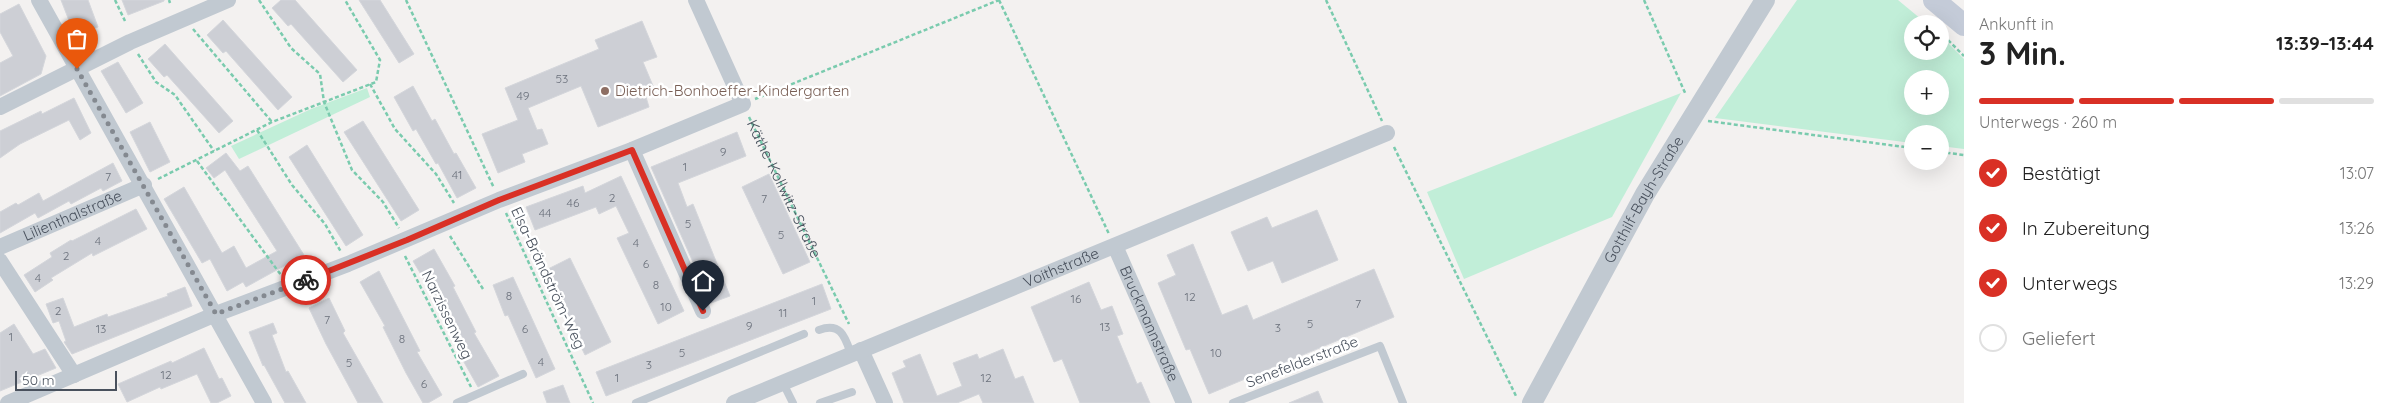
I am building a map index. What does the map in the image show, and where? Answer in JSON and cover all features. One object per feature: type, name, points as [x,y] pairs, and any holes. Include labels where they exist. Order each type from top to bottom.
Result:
[{"type":"main road","points":[[1934,0],[1964,25]]},
{"type":"street","points":[[39,0],[264,403]]},
{"type":"street","points":[[0,107],[130,42],[228,0]]},
{"type":"street","name":"Käthe-Kollwitz-Straße","points":[[696,0],[743,104]]},
{"type":"street","name":"Gotthilf-Bayh-Straße","points":[[1532,403],[1644,194],[1694,111],[1765,0]]},
{"type":"street","points":[[8,403],[216,314],[348,264],[499,200],[632,150],[743,104]]},
{"type":"street","name":"Voithstraße","points":[[734,403],[1387,133]]},
{"type":"street","points":[[632,150],[703,311]]},
{"type":"street","name":"Lilienthalstraße","points":[[0,247],[144,185]]},
{"type":"street","name":"Bruckmannstraße","points":[[1115,246],[1184,403]]},
{"type":"street","points":[[0,261],[74,375]]},
{"type":"street","points":[[856,352],[885,403]]},
{"type":"lane","points":[[819,330],[827,327],[836,329],[844,335],[856,352]]},
{"type":"lane","points":[[636,403],[804,334]]},
{"type":"lane","name":"Senefelderstraße","points":[[1233,403],[1380,346],[1403,403]]},
{"type":"lane","points":[[457,403],[523,374]]},
{"type":"lane","points":[[783,382],[793,403]]},
{"type":"lane","points":[[820,403],[852,392]]},
{"type":"path","points":[[115,0],[125,21]]},
{"type":"path","name":"Narzissenweg","points":[[260,0],[291,48],[320,74],[324,102],[352,170],[383,202],[475,395]]},
{"type":"path","points":[[144,185],[197,161],[214,150],[272,122],[376,82],[380,60],[345,0]]},
{"type":"path","name":"Elsa-Brändström-Weg","points":[[406,0],[593,403]]},
{"type":"path","points":[[743,104],[999,0],[1115,246]]},
{"type":"path","points":[[1326,0],[1387,133],[1519,403]]},
{"type":"path","points":[[1644,0],[1694,111],[1707,121],[1904,147]]},
{"type":"path","points":[[184,19],[272,122]]},
{"type":"path","points":[[1949,41],[1964,56]]},
{"type":"path","points":[[130,42],[156,82],[174,95],[214,150]]},
{"type":"path","points":[[370,84],[396,129],[436,174],[463,216]]},
{"type":"path","name":"Käthe-Kollwitz-Straße","points":[[743,104],[856,352]]},
{"type":"path","points":[[257,130],[292,185],[325,224],[348,264]]},
{"type":"path","points":[[1949,153],[1964,155]]},
{"type":"path","points":[[197,161],[289,286]]},
{"type":"path","points":[[443,224],[483,289]]},
{"type":"green space","points":[[1797,0],[1898,0],[1916,15],[1904,15],[1904,60],[1949,60],[1949,44],[1964,59],[1964,149],[1949,147],[1949,125],[1904,125],[1904,142],[1715,118]]},
{"type":"green space","points":[[367,88],[370,97],[239,159],[231,146],[311,109]]},
{"type":"green space","points":[[1681,93],[1612,217],[1464,279],[1427,192]]},
{"type":"building","points":[[61,0],[88,0],[98,27],[75,36]]},
{"type":"building","points":[[122,0],[164,0],[164,1],[128,15]]},
{"type":"building","points":[[281,0],[295,0],[357,70],[343,82],[291,24],[288,26],[272,8]]},
{"type":"building","points":[[359,0],[380,0],[414,54],[399,63]]},
{"type":"building","points":[[19,4],[46,56],[41,74],[0,96],[0,63],[13,56],[0,32],[0,14]]},
{"type":"building","points":[[223,20],[292,97],[278,110],[226,51],[223,53],[207,35]]},
{"type":"building","points":[[642,21],[657,57],[643,62],[656,93],[646,97],[649,107],[598,127],[581,86],[528,108],[537,130],[542,129],[548,144],[522,154],[525,162],[498,173],[482,134],[518,120],[505,88],[599,49],[595,40]]},
{"type":"building","points":[[165,44],[233,121],[219,133],[167,75],[164,77],[148,59]]},
{"type":"building","points":[[118,62],[143,103],[126,113],[101,71]]},
{"type":"building","points":[[413,86],[432,121],[435,119],[454,154],[456,153],[476,188],[457,198],[438,163],[436,164],[416,129],[413,131],[394,97]]},
{"type":"building","points":[[74,98],[91,133],[80,140],[69,120],[20,144],[0,158],[0,131],[41,111],[42,114]]},
{"type":"building","points":[[363,121],[419,210],[401,221],[344,132]]},
{"type":"building","points":[[150,122],[170,162],[150,172],[130,132]]},
{"type":"building","points":[[737,132],[746,156],[678,183],[687,207],[693,204],[730,296],[711,303],[651,167]]},
{"type":"building","points":[[307,145],[363,235],[346,246],[289,157]]},
{"type":"building","points":[[226,153],[240,171],[248,166],[304,255],[246,287],[243,282],[227,291],[210,259],[202,263],[164,199],[184,187],[222,253],[234,246],[246,268],[277,251],[225,170],[214,178],[206,168]]},
{"type":"building","points":[[113,163],[122,181],[103,191],[101,188],[71,204],[69,201],[38,218],[35,213],[0,233],[0,212],[16,203],[18,205],[39,193],[43,201]]},
{"type":"building","points":[[769,174],[810,262],[783,274],[742,187]]},
{"type":"building","points":[[621,176],[684,311],[658,324],[617,238],[629,233],[616,206],[599,214],[596,207],[535,230],[526,207],[583,186],[585,193]]},
{"type":"building","points":[[136,209],[147,229],[93,256],[92,253],[51,278],[53,280],[35,292],[24,275],[52,257],[50,253],[71,240]]},
{"type":"building","points":[[1317,210],[1338,260],[1282,283],[1273,261],[1248,271],[1231,232],[1267,217],[1272,228]]},
{"type":"building","points":[[1193,244],[1222,315],[1247,305],[1253,320],[1374,269],[1394,317],[1209,394],[1190,349],[1186,350],[1158,283],[1176,275],[1167,255]]},
{"type":"building","points":[[434,249],[455,286],[453,287],[476,332],[474,333],[499,376],[478,387],[460,355],[462,354],[439,309],[441,308],[413,261]]},
{"type":"building","points":[[570,258],[611,342],[585,355],[544,271]]},
{"type":"building","points":[[379,271],[420,351],[417,352],[442,395],[428,403],[423,403],[406,373],[383,327],[385,326],[360,282]]},
{"type":"building","points":[[513,277],[555,369],[536,378],[508,315],[505,316],[493,285]]},
{"type":"building","points":[[1089,282],[1101,310],[1112,306],[1123,334],[1117,336],[1137,384],[1141,382],[1150,403],[1080,403],[1062,359],[1054,362],[1031,307]]},
{"type":"building","points":[[822,284],[831,309],[606,396],[596,372]]},
{"type":"building","points":[[185,287],[192,306],[72,354],[64,342],[66,341],[59,321],[53,323],[46,304],[63,298],[74,327],[107,314],[108,317],[168,296],[167,294]]},
{"type":"building","points":[[329,298],[345,331],[343,333],[383,403],[358,403],[326,344],[309,308]]},
{"type":"building","points":[[273,323],[277,333],[272,335],[286,372],[288,371],[306,403],[285,403],[263,366],[249,332]]},
{"type":"building","points":[[14,324],[33,354],[45,349],[56,368],[0,391],[0,333]]},
{"type":"building","points":[[204,348],[219,379],[222,378],[231,396],[217,403],[211,403],[197,374],[161,389],[160,387],[127,402],[118,384]]},
{"type":"building","points":[[1003,349],[1015,379],[1023,376],[1034,403],[983,403],[979,394],[957,403],[904,403],[892,373],[906,367],[903,361],[920,354],[937,396],[962,386],[953,363],[977,354],[979,359]]},
{"type":"building","points":[[563,385],[570,403],[547,403],[543,392]]},
{"type":"building","points":[[1318,391],[1323,403],[1289,403]]},
{"type":"way so far","points":[[77,69],[216,314],[306,280]]},
{"type":"place","name":"Dietrich-Bonhoeffer-Kindergarten","points":[[605,91]]},
{"type":"route","points":[[306,280],[407,240],[499,200],[632,150],[703,311]]}]
